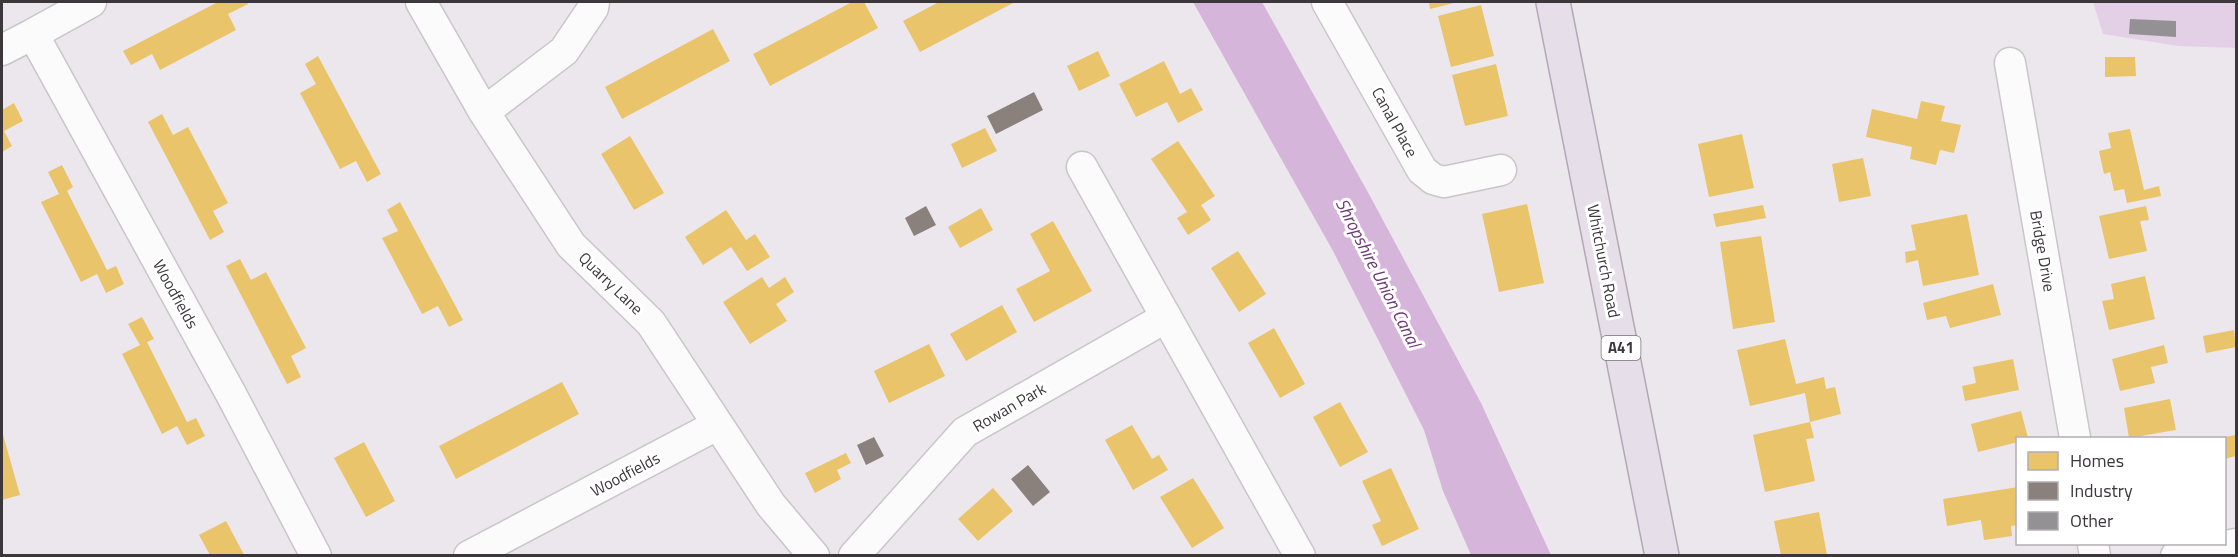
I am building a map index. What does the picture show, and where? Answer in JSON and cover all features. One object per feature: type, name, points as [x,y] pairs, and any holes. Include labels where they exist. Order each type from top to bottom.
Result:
[{"type":"highway","name":"Whitchurch Road","points":[[1553,2],[1662,555]]},
{"type":"street","points":[[2,50],[91,2]]},
{"type":"street","name":"Quarry Lane","points":[[421,2],[484,112],[572,244],[651,323],[771,505],[813,555]]},
{"type":"street","points":[[484,112],[564,51],[593,8],[594,2]]},
{"type":"street","name":"Canal Place","points":[[1327,2],[1422,170],[1428,176],[1444,182],[1501,170]]},
{"type":"street","name":"Woodfields","points":[[33,34],[231,394],[316,555]]},
{"type":"street","name":"Bridge Drive","points":[[2010,63],[2075,437]]},
{"type":"street","points":[[1082,167],[1299,555]]},
{"type":"street","name":"Rowan Park","points":[[854,555],[965,432],[1165,318]]},
{"type":"street","name":"Woodfields","points":[[469,555],[717,425]]},
{"type":"street","points":[[2176,555],[2236,544]]},
{"type":"shaded area","points":[[2093,2],[2236,2],[2236,48],[2178,46],[2103,34]]},
{"type":"water","name":"Shropshire Union Canal","points":[[1193,2],[1262,2],[1481,403],[1551,555],[1471,555],[1443,491],[1424,430],[1333,251]]},
{"type":"building: Homes","points":[[218,2],[247,2],[248,4],[228,14],[236,30],[160,70],[152,54],[131,65],[123,51]]},
{"type":"building: Homes","points":[[852,2],[864,2],[878,28],[770,86],[753,54]]},
{"type":"building: Homes","points":[[939,2],[1015,2],[920,52],[903,21]]},
{"type":"building: Homes","points":[[1429,2],[1458,2],[1430,9]]},
{"type":"building: Homes","points":[[1481,5],[1494,56],[1451,67],[1438,16]]},
{"type":"building: Homes","points":[[713,29],[730,61],[622,119],[605,87]]},
{"type":"building: Homes","points":[[1098,51],[1110,76],[1079,91],[1067,66]]},
{"type":"building: Homes","points":[[318,56],[381,174],[367,182],[356,161],[340,169],[300,93],[316,84],[305,64]]},
{"type":"building: Homes","points":[[2105,57],[2135,57],[2136,76],[2105,77]]},
{"type":"building: Homes","points":[[1164,61],[1180,94],[1191,88],[1203,110],[1178,123],[1167,102],[1136,117],[1119,84]]},
{"type":"building: Homes","points":[[1496,64],[1508,116],[1465,126],[1452,75]]},
{"type":"building: Homes","points":[[1921,101],[1945,106],[1941,121],[1961,125],[1954,153],[1940,150],[1936,165],[1910,159],[1912,147],[1866,137],[1872,109],[1917,119]]},
{"type":"building: Homes","points":[[14,103],[23,121],[4,131],[12,146],[2,152],[2,110]]},
{"type":"building: Homes","points":[[162,114],[173,135],[188,127],[228,203],[213,211],[224,232],[210,240],[148,122]]},
{"type":"building: Homes","points":[[985,128],[997,151],[962,168],[951,144]]},
{"type":"building: Homes","points":[[2130,129],[2144,190],[2159,186],[2161,196],[2127,203],[2124,189],[2114,191],[2110,172],[2104,174],[2099,151],[2111,148],[2108,133]]},
{"type":"building: Homes","points":[[1742,134],[1754,188],[1709,197],[1698,144]]},
{"type":"building: Homes","points":[[630,136],[664,193],[634,210],[601,154]]},
{"type":"building: Homes","points":[[1178,141],[1215,196],[1201,205],[1211,220],[1188,235],[1177,218],[1187,212],[1151,159]]},
{"type":"building: Homes","points":[[1863,158],[1871,196],[1839,202],[1832,164]]},
{"type":"building: Homes","points":[[62,165],[73,187],[67,191],[107,270],[116,266],[124,284],[106,293],[97,274],[81,282],[41,202],[59,194],[48,172]]},
{"type":"building: Homes","points":[[400,202],[463,320],[449,327],[438,306],[422,314],[382,238],[398,231],[387,210]]},
{"type":"building: Homes","points":[[1527,204],[1544,283],[1499,292],[1482,214]]},
{"type":"building: Homes","points":[[1763,205],[1766,218],[1716,227],[1713,214]]},
{"type":"building: Homes","points":[[2146,206],[2149,220],[2140,221],[2147,251],[2109,259],[2099,216]]},
{"type":"building: Homes","points":[[981,208],[993,230],[960,248],[948,227]]},
{"type":"building: Homes","points":[[726,210],[746,240],[755,234],[770,257],[747,271],[731,247],[703,265],[685,237]]},
{"type":"building: Homes","points":[[1967,214],[1979,275],[1923,286],[1918,260],[1906,263],[1905,252],[1916,250],[1911,225]]},
{"type":"building: Homes","points":[[1053,221],[1092,291],[1034,322],[1016,289],[1050,271],[1030,234]]},
{"type":"building: Homes","points":[[1761,236],[1775,322],[1733,329],[1720,242]]},
{"type":"building: Homes","points":[[1238,251],[1266,294],[1239,312],[1211,268]]},
{"type":"building: Homes","points":[[240,259],[251,280],[266,272],[306,348],[291,356],[301,377],[287,384],[226,266]]},
{"type":"building: Homes","points":[[2145,276],[2155,319],[2109,330],[2102,301],[2114,299],[2111,284]]},
{"type":"building: Homes","points":[[762,277],[769,288],[785,277],[794,292],[776,304],[787,321],[750,344],[723,302]]},
{"type":"building: Homes","points":[[1993,284],[2001,315],[1950,328],[1946,316],[1927,320],[1923,303]]},
{"type":"building: Homes","points":[[1002,305],[1017,332],[966,361],[950,334]]},
{"type":"building: Homes","points":[[142,317],[154,339],[147,342],[187,422],[196,418],[205,436],[187,445],[177,426],[162,434],[122,354],[140,345],[128,324]]},
{"type":"building: Homes","points":[[1274,328],[1305,384],[1280,398],[1248,343]]},
{"type":"building: Homes","points":[[2234,330],[2236,347],[2206,353],[2203,336]]},
{"type":"building: Homes","points":[[1785,339],[1796,384],[1824,377],[1826,389],[1835,387],[1841,414],[1810,422],[1805,393],[1750,406],[1737,350]]},
{"type":"building: Homes","points":[[929,344],[945,376],[889,403],[874,371]]},
{"type":"building: Homes","points":[[2164,345],[2168,363],[2151,367],[2155,383],[2120,391],[2112,359]]},
{"type":"building: Homes","points":[[2013,359],[2019,390],[1965,401],[1962,386],[1976,383],[1973,367]]},
{"type":"building: Homes","points":[[562,382],[579,414],[456,479],[439,446]]},
{"type":"building: Homes","points":[[2170,399],[2176,430],[2129,437],[2124,408]]},
{"type":"building: Homes","points":[[1340,402],[1368,452],[1340,467],[1313,417]]},
{"type":"building: Homes","points":[[2021,411],[2028,437],[2016,437],[2016,442],[1978,452],[1971,424]]},
{"type":"building: Homes","points":[[1810,422],[1814,438],[1806,439],[1815,481],[1765,492],[1753,435]]},
{"type":"building: Homes","points":[[1132,425],[1152,459],[1159,455],[1168,470],[1133,490],[1105,440]]},
{"type":"building: Homes","points":[[2,431],[20,495],[2,500]]},
{"type":"building: Homes","points":[[2236,435],[2236,456],[2226,458],[2226,437],[2224,437]]},
{"type":"building: Homes","points":[[364,442],[395,501],[366,517],[334,458]]},
{"type":"building: Homes","points":[[846,453],[851,463],[837,470],[841,479],[815,493],[805,473]]},
{"type":"building: Homes","points":[[1391,468],[1419,529],[1382,546],[1372,525],[1381,521],[1362,481]]},
{"type":"building: Homes","points":[[1193,478],[1224,528],[1192,548],[1160,497]]},
{"type":"building: Homes","points":[[2016,487],[2016,525],[2011,526],[2012,536],[1984,540],[1981,520],[1947,526],[1943,499]]},
{"type":"building: Homes","points":[[993,488],[1013,511],[978,541],[958,519]]},
{"type":"building: Homes","points":[[1819,512],[1827,555],[1781,555],[1774,521]]},
{"type":"building: Homes","points":[[226,521],[244,555],[210,555],[199,535]]},
{"type":"building: Industry","points":[[1034,92],[1043,110],[996,134],[987,116]]},
{"type":"building: Industry","points":[[926,206],[936,225],[914,236],[905,218]]},
{"type":"building: Industry","points":[[874,437],[884,456],[866,465],[857,445]]},
{"type":"building: Industry","points":[[1028,465],[1050,492],[1033,506],[1011,479]]},
{"type":"building: Other","points":[[2130,19],[2176,21],[2176,37],[2129,34]]}]
